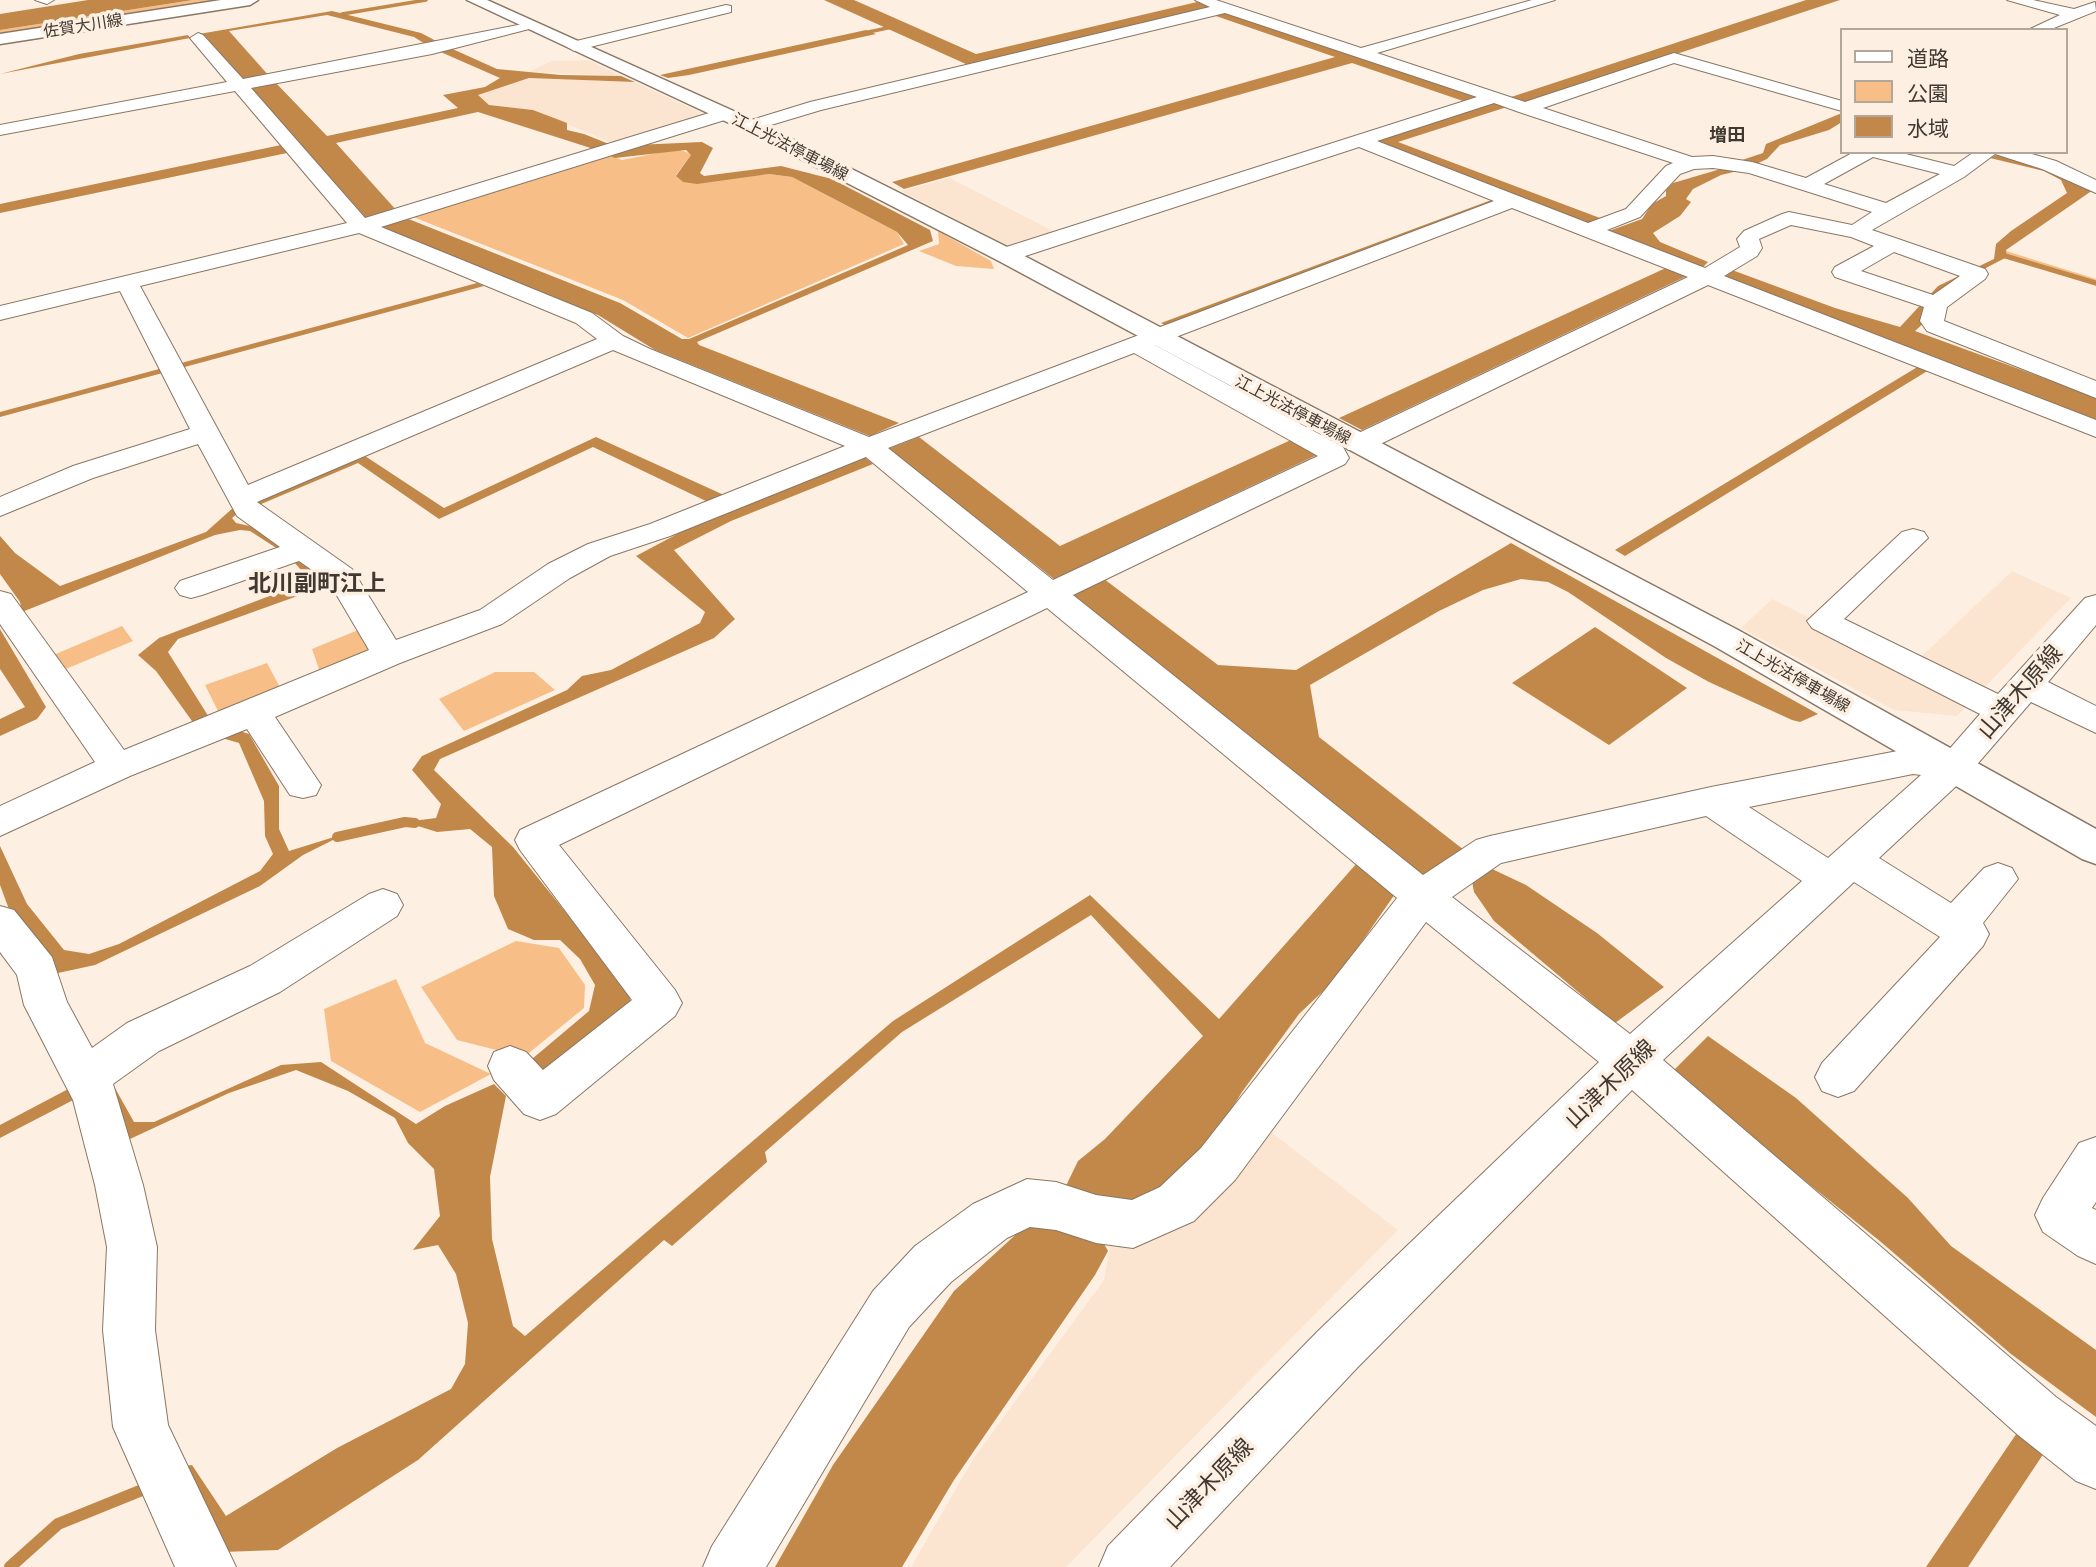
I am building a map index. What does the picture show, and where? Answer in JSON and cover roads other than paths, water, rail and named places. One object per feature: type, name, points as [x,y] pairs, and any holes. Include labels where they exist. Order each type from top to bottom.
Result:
[{"type":"main road","name":"佐賀大川線","points":[[0,38],[250,0]]},
{"type":"main road","name":"江上光法停車場線","points":[[475,0],[553,32],[751,126],[1004,255],[1147,341],[1358,444],[1726,638],[2096,848]]},
{"type":"street","points":[[1359,53],[1548,0]]},
{"type":"street","points":[[2014,0],[2088,7]]},
{"type":"street","points":[[2066,0],[2088,7]]},
{"type":"street","points":[[751,126],[816,106],[1213,4],[1690,163],[1731,163],[1888,210]]},
{"type":"street","points":[[2040,28],[2088,7]]},
{"type":"street","points":[[0,130],[432,49],[726,9]]},
{"type":"street","points":[[198,38],[253,83],[291,147],[378,221],[494,283],[584,318],[614,341],[641,354],[886,439],[1069,584],[1400,878],[1632,1061],[2037,1416],[2096,1461]]},
{"type":"street","points":[[1525,108],[1674,58],[1840,105]]},
{"type":"street","points":[[1004,255],[1493,98]]},
{"type":"street","points":[[0,313],[378,221],[724,114]]},
{"type":"street","points":[[1357,140],[1512,201],[1598,227],[1707,277],[2096,429]]},
{"type":"street","points":[[1808,185],[1865,154]]},
{"type":"street","points":[[1883,154],[1957,173]]},
{"type":"street","points":[[1856,232],[1888,210],[1957,173],[1984,154]]},
{"type":"street","points":[[2010,154],[2049,165],[2096,187]]},
{"type":"street","points":[[1598,227],[1633,213],[1672,170],[1690,163]]},
{"type":"street","points":[[1,821],[117,766],[226,724],[388,654],[491,617],[559,571],[599,550],[660,530],[886,439],[1512,201]]},
{"type":"street","points":[[1358,444],[1707,277],[1749,251],[1751,248],[1748,239],[1751,235],[1789,218],[1856,232],[1971,271],[1927,301]]},
{"type":"street","points":[[1891,245],[1843,272],[1927,301]]},
{"type":"street","points":[[127,282],[244,504],[292,554],[341,576],[388,654]]},
{"type":"street","points":[[1927,301],[1935,326],[2096,390]]},
{"type":"street","points":[[244,504],[614,341]]},
{"type":"street","points":[[518,1075],[540,1099],[660,1003],[534,840],[1335,458],[1334,453],[1147,341]]},
{"type":"street","points":[[0,507],[83,472],[205,433]]},
{"type":"street","points":[[1913,538],[1823,621],[2014,698],[2096,720]]},
{"type":"street","points":[[191,588],[292,554]]},
{"type":"street","points":[[5,608],[117,766]]},
{"type":"street","name":"山津木原線","points":[[1129,1567],[1337,1350],[1632,1061],[1954,767],[2014,698],[2088,626]]},
{"type":"street","points":[[226,724],[303,785]]},
{"type":"street","points":[[733,1567],[891,1309],[933,1264],[990,1221],[1027,1203],[1133,1224],[1177,1204],[1218,1164],[1400,878],[1470,864],[1490,851],[1712,801],[1913,761],[1954,767]]},
{"type":"street","points":[[1712,801],[1842,871],[1968,934],[1838,1077]]},
{"type":"street","points":[[1955,926],[1998,879]]},
{"type":"street","points":[[91,1086],[143,1037],[265,979],[383,905]]},
{"type":"street","points":[[0,922],[37,969],[46,1005],[91,1086],[119,1185],[132,1247],[129,1330],[141,1427],[206,1567]]},
{"type":"street","points":[[2096,1159],[2060,1215],[2096,1239]]},
{"type":"water","points":[[88,0],[193,0],[0,30],[0,14]]},
{"type":"water","points":[[824,0],[854,0],[976,54],[1197,2],[1214,8],[968,65]]},
{"type":"water","points":[[1806,0],[1840,0],[1522,105],[1505,99]]},
{"type":"water","points":[[332,11],[421,33],[442,44],[430,47],[414,37],[327,15],[229,31],[270,77],[245,82],[205,36],[199,34]]},
{"type":"water","points":[[1228,12],[1477,96],[1463,101],[1352,63],[904,189],[892,182],[1335,57],[1213,15]]},
{"type":"water","points":[[866,30],[876,34],[689,75],[668,78],[660,75]]},
{"type":"water","points":[[188,35],[190,38],[0,74],[79,54]]},
{"type":"water","points":[[448,47],[497,69],[561,75],[621,76],[635,82],[529,78],[478,95],[489,105],[533,110],[567,123],[567,130],[614,146],[702,142],[713,148],[700,173],[704,176],[781,166],[832,179],[930,230],[933,241],[697,342],[899,423],[870,436],[655,350],[598,315],[497,279],[378,226],[406,218],[620,303],[682,339],[689,339],[908,245],[897,232],[792,177],[769,174],[697,184],[683,182],[676,176],[691,155],[686,150],[615,158],[478,112],[336,143],[397,211],[367,219],[249,86],[274,81],[327,136],[458,108],[443,95],[485,87],[500,78],[436,50]]},
{"type":"water","points":[[1490,102],[1507,107],[1398,142],[1600,218],[1585,225],[1365,141]]},
{"type":"water","points":[[1840,114],[1840,123],[1829,130],[1780,145],[1767,159],[1752,166],[1736,162],[1763,153],[1766,144]]},
{"type":"water","points":[[281,145],[287,153],[0,213],[0,204]]},
{"type":"water","points":[[1998,154],[2044,168],[2093,190],[2006,250],[2007,257],[1982,270],[1915,331],[2096,397],[2096,422],[1724,278],[1732,270],[1835,308],[1900,327],[1938,286],[1994,259],[1996,244],[2067,193],[2061,180],[2044,171],[1990,158]]},
{"type":"water","points":[[1724,168],[1746,169],[1721,175],[1693,189],[1686,199],[1691,202],[1680,216],[1653,233],[1660,242],[1708,262],[1701,269],[1606,232],[1642,219],[1652,204],[1666,196],[1666,190],[1673,183]]},
{"type":"water","points":[[1494,199],[1498,201],[1168,327],[1161,323]]},
{"type":"water","points":[[1668,267],[1689,275],[1362,430],[1339,418]]},
{"type":"water","points":[[477,283],[484,286],[0,417],[0,412]]},
{"type":"water","points":[[1919,366],[1929,370],[1625,556],[1615,550]]},
{"type":"water","points":[[596,437],[724,495],[708,502],[593,447],[439,519],[358,463],[259,505],[253,500],[362,454],[444,508]]},
{"type":"water","points":[[919,437],[1060,546],[1293,439],[1319,454],[1054,579],[888,449]]},
{"type":"water","points":[[862,455],[873,464],[731,521],[674,550],[735,619],[714,638],[440,759],[434,770],[513,847],[630,992],[630,1010],[556,1070],[529,1071],[532,1059],[589,1011],[595,985],[580,959],[560,940],[534,940],[508,929],[494,896],[492,847],[470,829],[437,832],[405,822],[436,818],[441,804],[412,770],[422,756],[567,690],[582,676],[611,670],[700,623],[705,612],[636,556],[726,508]]},
{"type":"water","points":[[234,507],[239,512],[232,518],[236,523],[254,527],[288,550],[284,553],[250,531],[240,530],[215,535],[22,612],[20,602],[0,574],[0,536],[15,553],[60,586],[206,532]]},
{"type":"water","points":[[1511,543],[1818,714],[1800,722],[1792,720],[1709,682],[1666,658],[1568,592],[1548,582],[1521,579],[1483,590],[1439,611],[1310,685],[1319,737],[1464,850],[1431,875],[1418,876],[1072,596],[1104,579],[1218,665],[1296,670]]},
{"type":"water","points":[[303,559],[319,569],[331,584],[178,639],[168,652],[212,722],[197,728],[156,671],[138,655],[159,638],[301,584],[307,577],[294,562]]},
{"type":"water","points":[[1595,627],[1687,688],[1609,745],[1512,683]]},
{"type":"water","points":[[0,629],[46,707],[37,719],[0,736],[0,719],[25,707],[0,669]]},
{"type":"water","points":[[234,729],[249,734],[279,786],[279,829],[289,851],[347,833],[303,855],[260,886],[95,965],[58,973],[38,942],[10,912],[0,885],[0,846],[27,904],[64,950],[89,954],[119,944],[260,871],[273,854],[265,836],[264,801],[239,743],[215,736]]},
{"type":"water","points":[[1357,863],[1395,894],[1336,979],[1299,1014],[1242,1092],[1206,1151],[1158,1191],[1130,1205],[1062,1194],[1078,1161],[1105,1139],[1203,1036],[1091,915],[902,1032],[765,1152],[767,1162],[672,1246],[664,1240],[418,1460],[278,1550],[223,1552],[178,1467],[192,1465],[226,1516],[337,1448],[451,1389],[465,1364],[468,1323],[456,1274],[438,1245],[413,1250],[440,1216],[434,1169],[408,1143],[395,1118],[348,1091],[296,1070],[229,1093],[130,1139],[103,1081],[111,1081],[134,1122],[154,1122],[281,1065],[321,1062],[416,1124],[445,1106],[494,1084],[506,1096],[490,1177],[492,1239],[513,1326],[525,1336],[893,1021],[1090,895],[1219,1019]]},
{"type":"water","points":[[1490,868],[1526,885],[1597,933],[1664,987],[1615,1023],[1494,921],[1474,892],[1472,881]]},
{"type":"water","points":[[1708,1036],[1796,1098],[1908,1198],[1951,1246],[2096,1350],[2096,1417],[2011,1354],[1881,1242],[1671,1073]]},
{"type":"water","points":[[72,1087],[79,1097],[0,1138],[0,1125]]},
{"type":"water","points":[[1035,1217],[1097,1231],[1108,1251],[1095,1275],[954,1480],[902,1567],[775,1567],[833,1465],[954,1291]]},
{"type":"water","points":[[2023,1424],[2048,1447],[1968,1567],[1926,1567]]},
{"type":"waterway","points":[[342,14],[426,0]]},
{"type":"waterway","points":[[859,34],[897,26]]},
{"type":"waterway","points":[[2002,255],[2096,283]]},
{"type":"waterway","points":[[337,837],[405,822],[415,823]]},
{"type":"waterway","points":[[10,1567],[58,1524],[152,1486]]},
{"type":"district","name":"増田","points":[[1727,135]]},
{"type":"district","name":"北川副町江上","points":[[317,584]]}]
